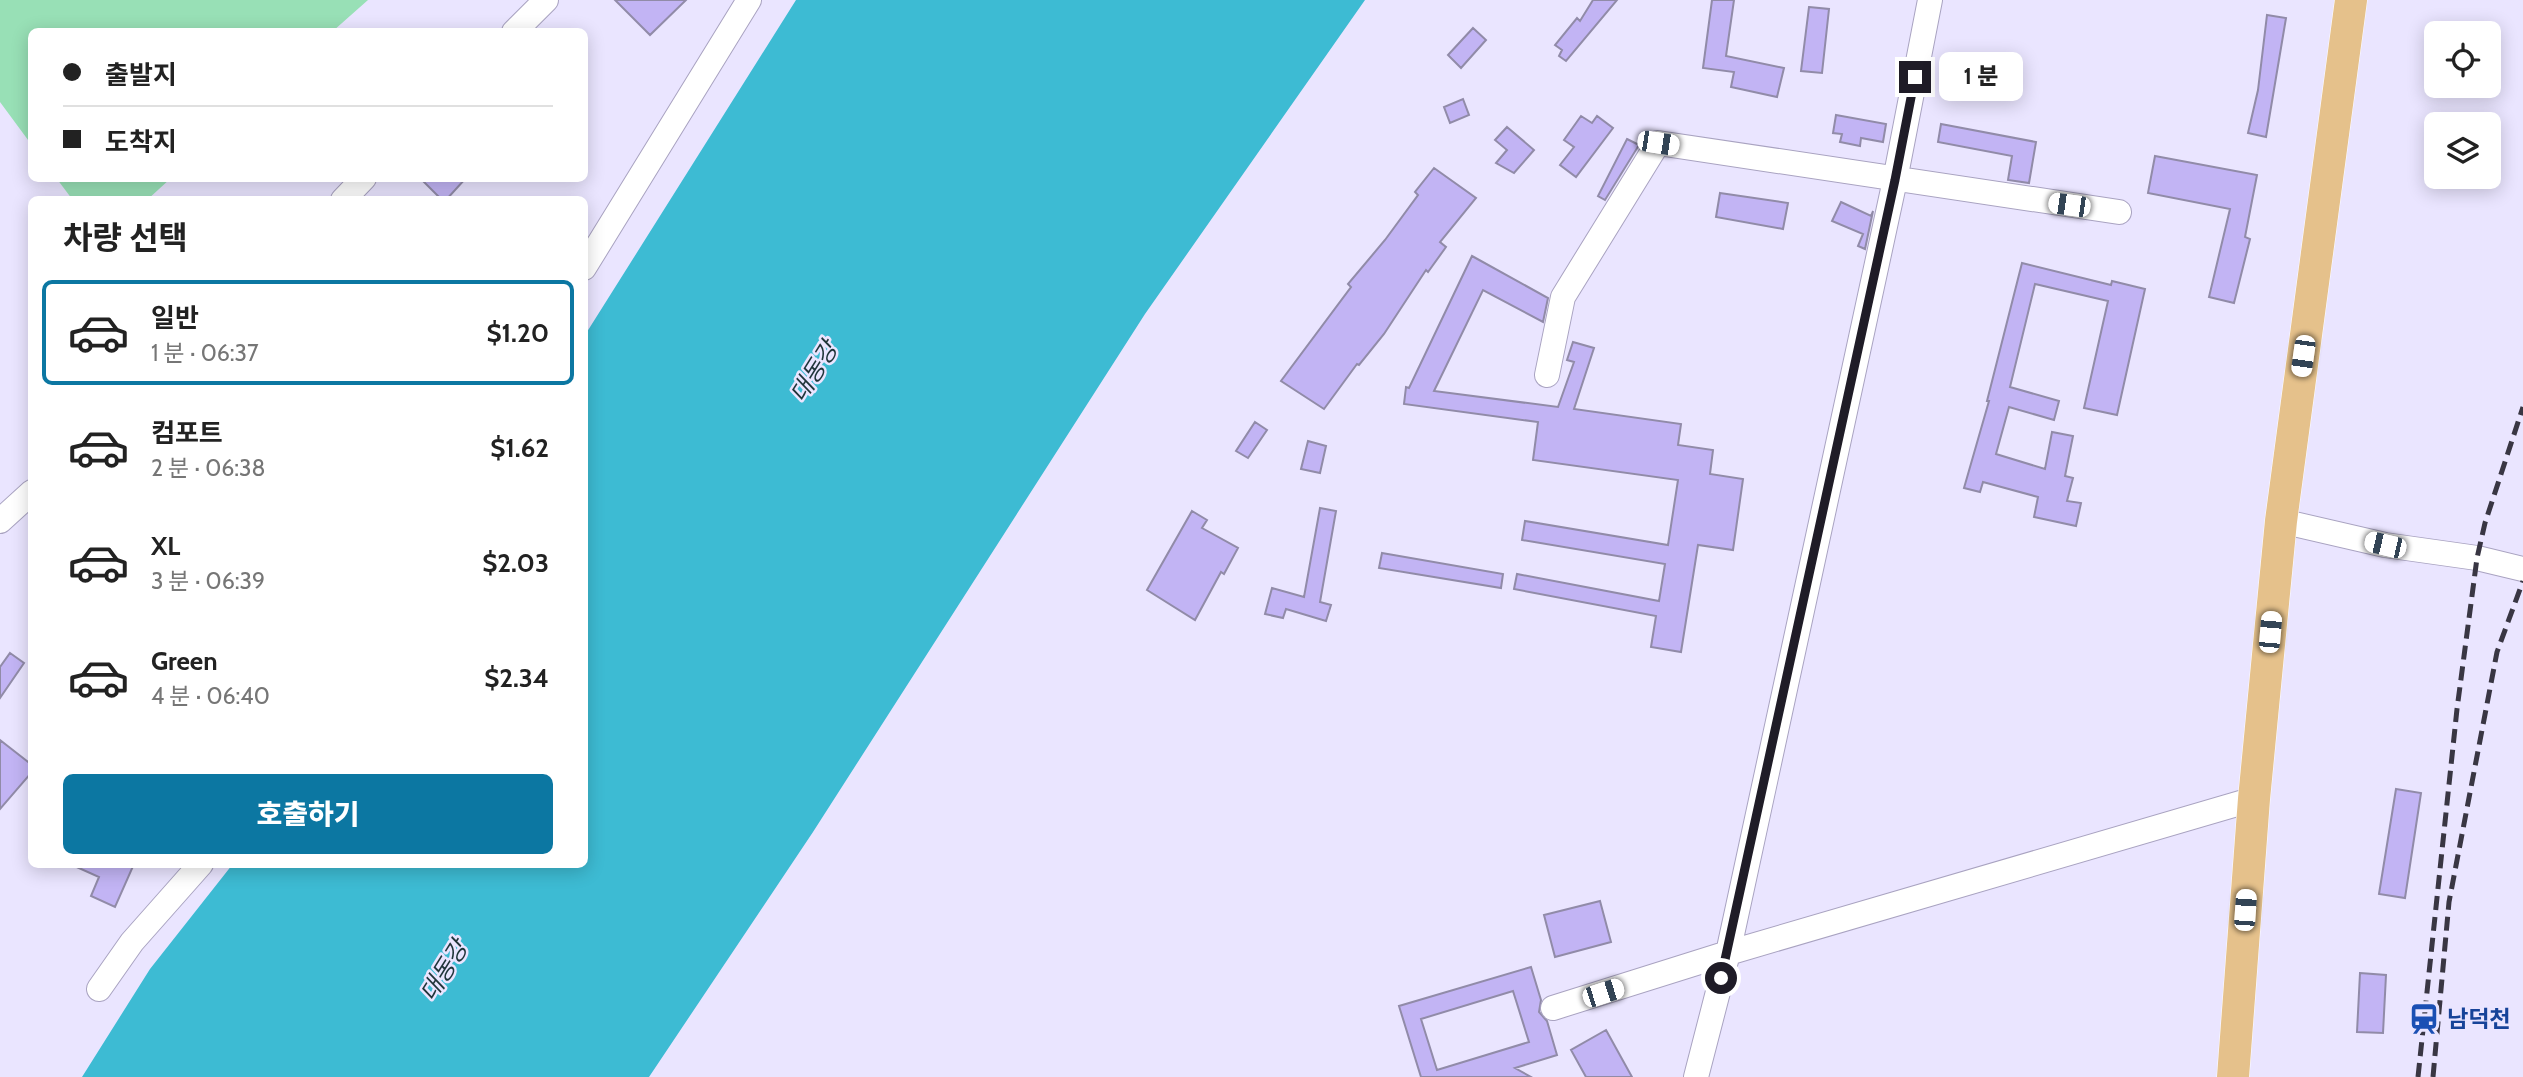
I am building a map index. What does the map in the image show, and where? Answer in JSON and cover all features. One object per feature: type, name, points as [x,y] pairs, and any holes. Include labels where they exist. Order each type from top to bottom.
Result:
[{"type":"main road","points":[[2232,1077],[2254,799],[2281,521],[2351,0]]},
{"type":"street","points":[[518,28],[546,0]]},
{"type":"street","points":[[588,262],[750,0]]},
{"type":"street","points":[[1696,1077],[1728,953],[1895,180],[1930,0]]},
{"type":"street","points":[[1547,375],[1563,297],[1658,143],[2119,212]]},
{"type":"street","points":[[347,196],[360,182]]},
{"type":"street","points":[[0,521],[26,497]]},
{"type":"street","points":[[0,532],[26,497]]},
{"type":"street","points":[[2281,521],[2385,545],[2477,558],[2523,569]]},
{"type":"street","points":[[1553,1008],[1728,953],[2254,799]]},
{"type":"street","points":[[99,989],[132,942],[197,868]]},
{"type":"green space","points":[[0,0],[368,0],[336,28],[28,28],[28,140],[0,102]]},
{"type":"green space","points":[[59,182],[167,182],[151,196],[70,196]]},
{"type":"water","name":"대동강","points":[[796,0],[1365,0],[1145,314],[813,832],[649,1077],[82,1077],[150,969],[230,868],[588,868],[588,330]]},
{"type":"building","points":[[615,0],[686,0],[650,35]]},
{"type":"building","points":[[1593,0],[1617,0],[1566,61],[1559,56],[1562,50],[1555,45],[1577,18],[1580,21]]},
{"type":"building","points":[[1712,0],[1734,0],[1726,56],[1784,68],[1777,97],[1731,87],[1734,72],[1703,68]]},
{"type":"building","points":[[1809,7],[1829,9],[1822,73],[1801,71]]},
{"type":"building","points":[[2267,15],[2286,18],[2266,137],[2248,133],[2258,90]]},
{"type":"building","points":[[1473,28],[1486,40],[1461,68],[1448,55]]},
{"type":"building","points":[[1463,99],[1469,115],[1450,123],[1444,107]]},
{"type":"building","points":[[1836,115],[1886,124],[1883,142],[1861,138],[1860,146],[1840,142],[1842,134],[1833,133]]},
{"type":"building","points":[[1581,116],[1592,123],[1597,116],[1613,128],[1576,177],[1560,165],[1574,147],[1564,140]]},
{"type":"building","points":[[1941,124],[2036,142],[2029,183],[2008,180],[2012,156],[1938,142]]},
{"type":"building","points":[[1507,127],[1534,150],[1514,173],[1496,163],[1507,150],[1495,140]]},
{"type":"building","points":[[1627,139],[1639,145],[1605,200],[1598,196]]},
{"type":"building","points":[[2155,156],[2257,175],[2245,237],[2250,239],[2234,303],[2209,297],[2230,209],[2148,193]]},
{"type":"building","points":[[1434,168],[1476,198],[1440,242],[1446,247],[1428,272],[1426,270],[1384,334],[1359,365],[1357,364],[1324,409],[1281,381],[1351,287],[1348,284],[1418,195],[1415,192]]},
{"type":"building","points":[[424,182],[462,182],[450,196],[438,196]]},
{"type":"building","points":[[1720,193],[1788,203],[1783,229],[1716,217]]},
{"type":"building","points":[[1841,202],[1871,216],[1873,211],[1865,249],[1858,246],[1863,234],[1832,221]]},
{"type":"building","points":[[1472,256],[1548,298],[1543,322],[1483,290],[1434,391],[1558,407],[1574,362],[1567,360],[1573,342],[1594,348],[1574,409],[1681,424],[1678,445],[1713,450],[1710,474],[1743,479],[1733,550],[1698,545],[1681,652],[1651,647],[1656,616],[1514,589],[1517,574],[1659,601],[1665,564],[1522,540],[1525,521],[1668,545],[1678,480],[1533,460],[1538,422],[1404,404],[1406,387],[1409,388]]},
{"type":"building","points":[[2022,263],[2111,285],[2112,281],[2145,289],[2117,415],[2084,408],[2108,301],[2035,284],[2010,387],[2059,401],[2054,420],[2009,407],[1996,454],[2045,469],[2052,432],[2073,436],[2065,476],[2073,478],[2067,501],[2081,503],[2076,526],[2034,517],[2038,497],[1983,482],[1980,492],[1964,488],[1989,401]]},
{"type":"building","points":[[1255,422],[1267,430],[1248,458],[1236,451]]},
{"type":"building","points":[[1308,441],[1326,446],[1320,473],[1301,469]]},
{"type":"building","points":[[1320,508],[1336,511],[1320,602],[1331,605],[1326,621],[1286,609],[1283,618],[1265,614],[1272,588],[1304,597]]},
{"type":"building","points":[[1192,511],[1207,520],[1202,528],[1238,548],[1224,574],[1221,572],[1195,620],[1147,590]]},
{"type":"building","points":[[1382,553],[1503,574],[1501,588],[1379,568]]},
{"type":"building","points":[[10,653],[24,663],[0,698],[0,667]]},
{"type":"building","points":[[0,740],[28,762],[28,777],[0,809]]},
{"type":"building","points":[[2396,789],[2421,793],[2405,898],[2379,894]]},
{"type":"building","points":[[79,868],[132,868],[115,907],[91,896],[99,877]]},
{"type":"building","points":[[1600,901],[1611,942],[1555,957],[1544,915]]},
{"type":"building","points":[[1531,967],[1541,1000],[1539,1012],[1547,1021],[1557,1055],[1515,1068],[1531,1077],[1421,1077],[1399,1006]],"holes":[[[1513,991],[1529,1042],[1437,1070],[1421,1019]]]},
{"type":"building","points":[[2360,973],[2386,975],[2383,1033],[2357,1032]]},
{"type":"building","points":[[1606,1030],[1632,1077],[1586,1077],[1571,1050]]},
{"type":"railway","points":[[2418,1077],[2457,709],[2477,558],[2485,523],[2523,407]]},
{"type":"railway","points":[[2433,1077],[2449,902],[2497,652],[2523,581]]},
{"type":"place","name":"남덕천","points":[[2424,1019]]},
{"type":"route","points":[[1721,978],[1895,180],[1915,77]]}]
